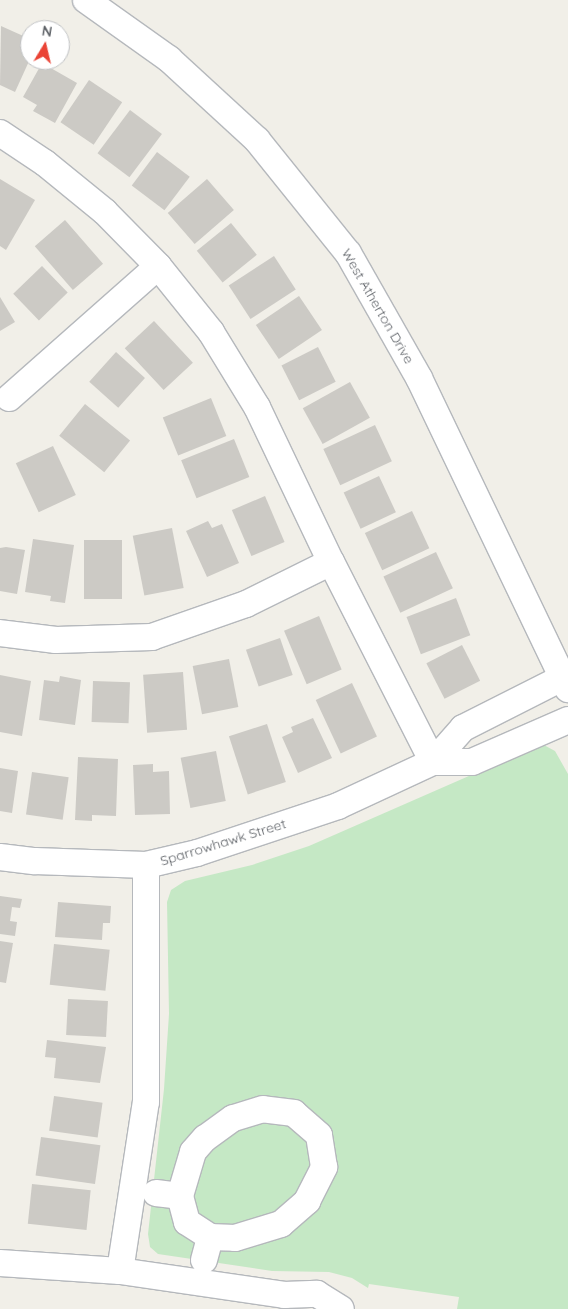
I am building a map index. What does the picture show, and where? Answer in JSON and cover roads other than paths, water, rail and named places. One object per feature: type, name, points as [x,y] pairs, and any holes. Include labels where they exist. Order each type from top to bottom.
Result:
[{"type":"street","name":"West Atherton Drive","points":[[86,0],[169,59],[250,133],[348,253],[419,378],[565,683]]},
{"type":"street","points":[[0,133],[45,162],[105,212],[158,266],[211,332],[257,408],[331,562],[434,762]]},
{"type":"street","points":[[9,398],[158,266]]},
{"type":"street","points":[[0,633],[56,640],[152,637],[246,604],[331,562]]},
{"type":"street","points":[[434,762],[463,728],[565,683]]},
{"type":"street","points":[[434,762],[472,762],[568,720]]},
{"type":"street","name":"Sparrowhawk Street","points":[[0,856],[35,861],[146,865],[197,853],[338,806],[434,762]]},
{"type":"street","points":[[120,1272],[146,1102],[146,865]]},
{"type":"street","points":[[263,1108],[294,1113],[319,1135],[324,1167],[307,1201],[281,1224],[207,1249],[168,1195],[193,1152],[224,1122],[263,1108]]},
{"type":"street","points":[[0,1263],[120,1272],[284,1295],[317,1294],[341,1307]]}]
